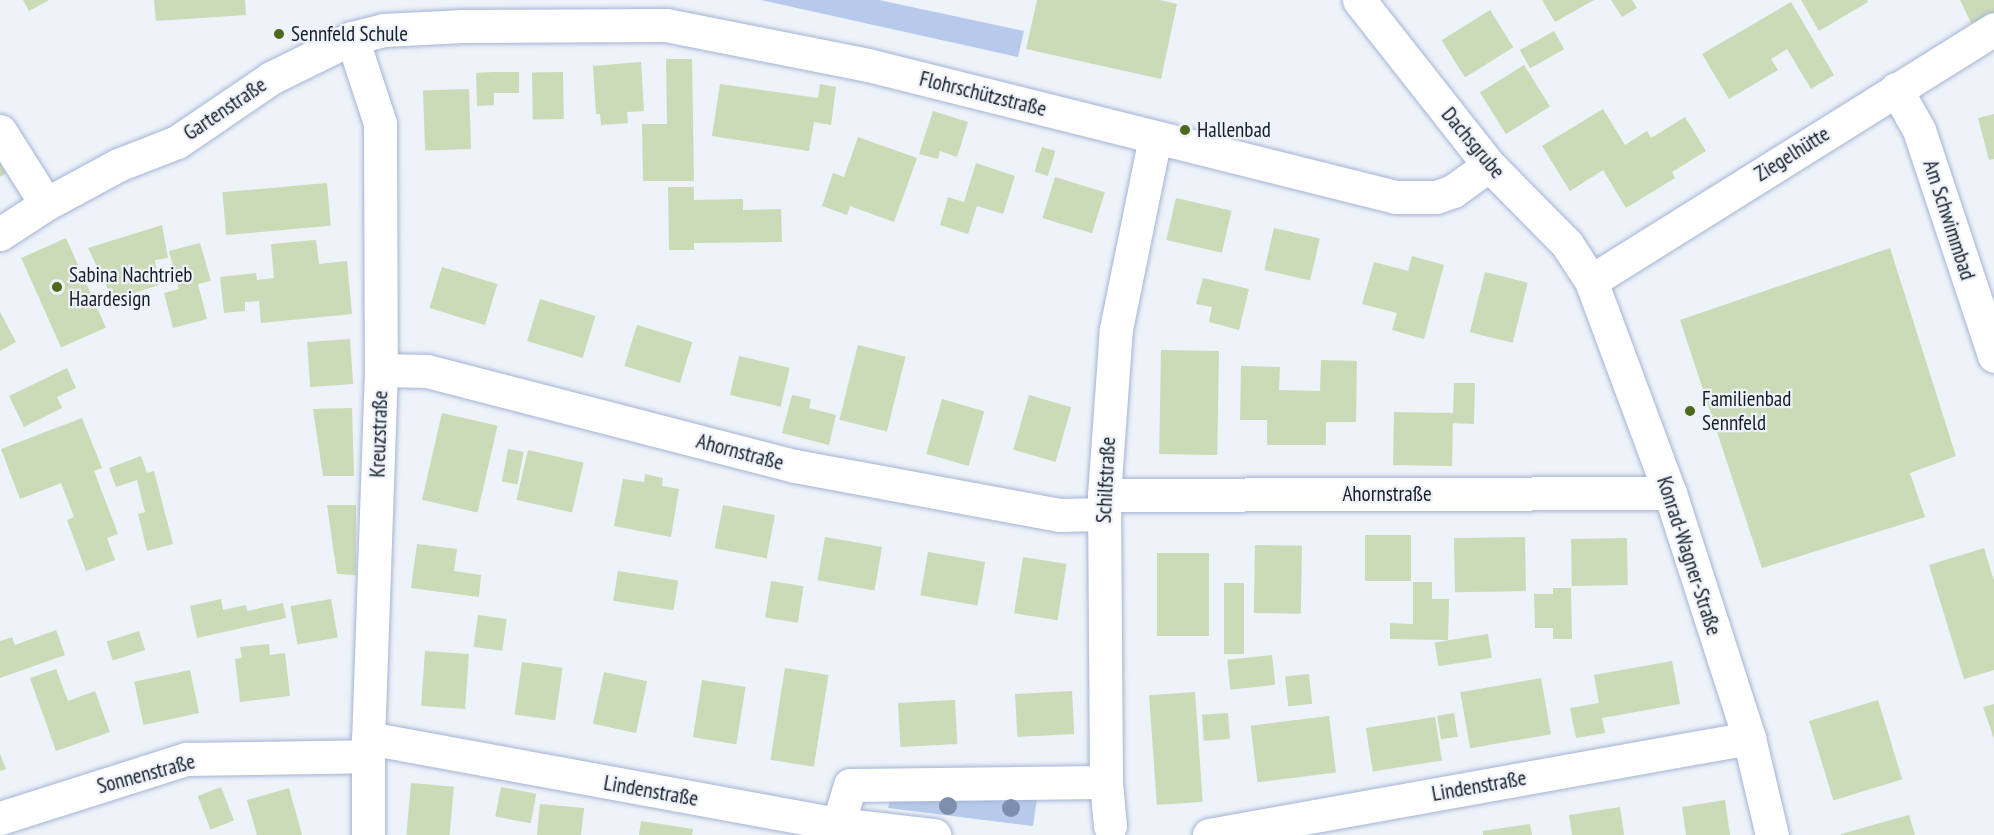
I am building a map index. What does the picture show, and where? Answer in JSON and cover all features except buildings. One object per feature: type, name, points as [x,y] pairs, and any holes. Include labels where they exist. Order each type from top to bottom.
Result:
[{"type":"street","name":"Dachsgrube","points":[[1359,0],[1489,165],[1567,244],[1590,281]]},
{"type":"street","name":"Flohrschützstraße","points":[[464,13],[666,25],[868,65],[1155,138],[1414,199],[1436,197],[1453,191],[1489,165]]},
{"type":"street","name":"Gartenstraße","points":[[0,234],[46,204],[118,165],[177,142],[271,78],[352,38],[464,13]]},
{"type":"street","name":"Ziegelhütte","points":[[1590,281],[1994,29]]},
{"type":"street","name":"Kreuzstraße","points":[[352,38],[380,123],[381,370],[368,747],[368,835]]},
{"type":"street","name":"Am Schwimmbad","points":[[1896,89],[1919,130],[1994,356]]},
{"type":"street","points":[[0,131],[46,204]]},
{"type":"street","name":"Schilfstraße","points":[[1112,832],[1106,782],[1103,505],[1116,328],[1155,138]]},
{"type":"street","name":"Konrad-Wagner-Straße","points":[[1590,281],[1670,493],[1749,738],[1772,835]]},
{"type":"street","name":"Ahornstraße","points":[[381,370],[427,371],[795,466],[1060,515],[1103,505],[1670,493]]},
{"type":"street","name":"Lindenstraße","points":[[1209,835],[1749,738]]},
{"type":"street","name":"Sonnenstraße","points":[[0,818],[186,759],[368,747]]},
{"type":"street","name":"Lindenstraße","points":[[368,747],[836,830],[934,835]]},
{"type":"street","points":[[836,830],[850,785],[1106,782]]},
{"type":"shaded area","points":[[761,0],[879,0],[1024,31],[1018,57]]},
{"type":"shaded area","points":[[1037,799],[1033,826],[888,808],[890,801]]},
{"type":"place","name":"Sennfeld Schule","points":[[279,34]]},
{"type":"place","name":"Hallenbad","points":[[1185,130]]},
{"type":"place","name":"Sabina Nachtrieb Haardesign","points":[[57,287]]},
{"type":"place","name":"Familienbad Sennfeld","points":[[1690,411]]}]
